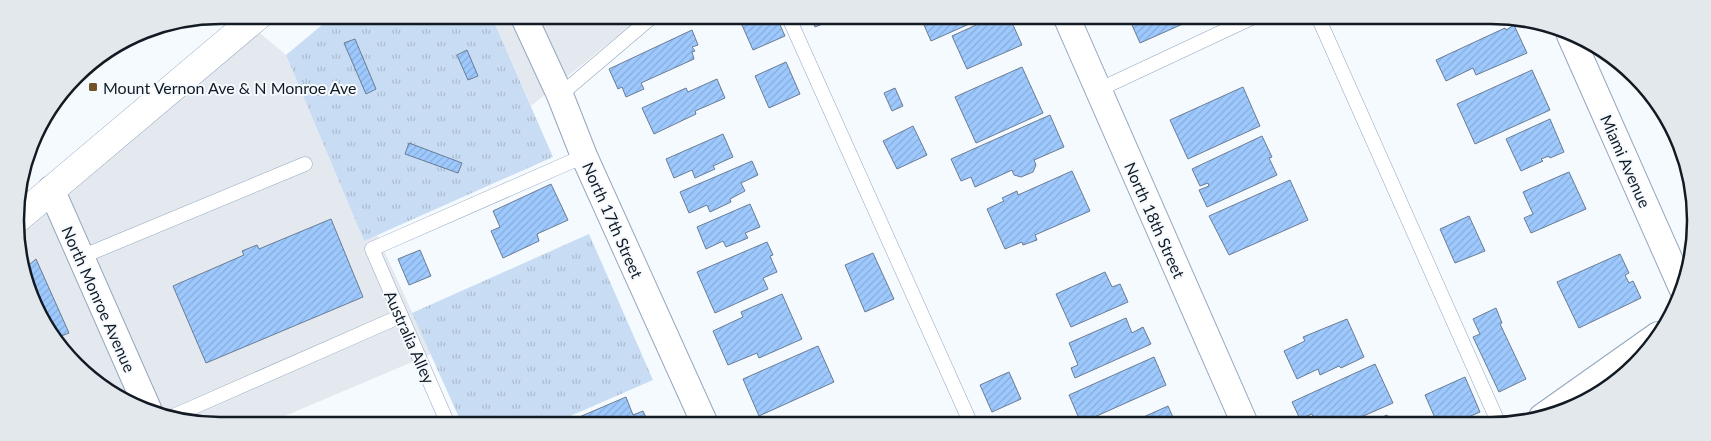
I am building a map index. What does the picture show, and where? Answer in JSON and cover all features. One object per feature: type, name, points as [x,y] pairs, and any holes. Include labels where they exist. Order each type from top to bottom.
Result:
[{"type":"street","points":[[24,213],[248,24]]},
{"type":"street","name":"North 17th Street","points":[[530,24],[584,156],[701,417]]},
{"type":"street","name":"North 18th Street","points":[[1069,24],[1242,417]]},
{"type":"street","name":"Miami Avenue","points":[[1573,42],[1678,280]]},
{"type":"street","name":"North Monroe Avenue","points":[[51,189],[145,402]]},
{"type":"street","points":[[1559,405],[1640,348]]},
{"type":"lane","points":[[560,95],[644,24]]},
{"type":"lane","points":[[792,24],[968,417]]},
{"type":"lane","points":[[1098,90],[1239,24]]},
{"type":"lane","points":[[1322,24],[1495,417]]},
{"type":"lane","name":"Australia Alley","points":[[445,417],[372,249],[584,156]]},
{"type":"lane","points":[[81,257],[305,164]]},
{"type":"lane","points":[[181,413],[401,316]]},
{"type":"shaded area","points":[[245,24],[249,24],[286,55],[364,241],[377,235],[431,354],[282,417],[195,416],[157,407],[133,397],[101,377],[81,360],[57,330],[44,308],[30,271],[25,246],[24,209]]},
{"type":"shaded area","points":[[495,24],[632,24],[531,106]]},
{"type":"green space","points":[[323,24],[495,24],[553,157],[364,241],[286,55]]},
{"type":"green space","points":[[589,234],[653,380],[568,417],[459,417],[412,313]]},
{"type":"building","points":[[742,24],[780,24],[785,36],[753,50]]},
{"type":"building","points":[[924,24],[969,24],[931,41]]},
{"type":"building","points":[[978,24],[1013,24],[1022,45],[967,69],[952,36]]},
{"type":"building","points":[[1132,24],[1183,24],[1140,43]]},
{"type":"building","points":[[1514,25],[1527,53],[1476,75],[1473,68],[1446,81],[1436,60]]},
{"type":"building","points":[[692,30],[698,45],[692,47],[695,51],[692,52],[694,59],[641,83],[644,89],[626,97],[622,87],[618,89],[609,69]]},
{"type":"building","points":[[355,39],[376,89],[366,94],[344,43]]},
{"type":"building","points":[[467,50],[478,76],[468,80],[457,55]]},
{"type":"building","points":[[786,62],[800,94],[769,108],[755,76]]},
{"type":"building","points":[[1022,67],[1043,113],[976,143],[955,97]]},
{"type":"building","points":[[1532,70],[1550,110],[1475,144],[1457,104]]},
{"type":"building","points":[[717,79],[725,98],[695,111],[696,114],[654,134],[642,108],[686,88],[688,92]]},
{"type":"building","points":[[1243,87],[1260,126],[1188,159],[1170,120]]},
{"type":"building","points":[[895,88],[903,106],[892,111],[884,93]]},
{"type":"building","points":[[1050,115],[1064,147],[1034,160],[1036,165],[1033,172],[1021,177],[1014,175],[1012,170],[975,187],[971,177],[961,181],[951,159]]},
{"type":"building","points":[[1550,119],[1564,152],[1550,158],[1549,156],[1541,159],[1543,161],[1521,171],[1506,139]]},
{"type":"building","points":[[913,126],[927,155],[897,169],[883,141]]},
{"type":"building","points":[[723,134],[733,157],[713,166],[715,169],[695,178],[692,170],[674,178],[666,159]]},
{"type":"building","points":[[1262,136],[1272,157],[1269,158],[1277,175],[1207,207],[1199,190],[1209,186],[1208,183],[1200,186],[1192,169]]},
{"type":"building","points":[[409,143],[462,163],[458,173],[405,154]]},
{"type":"building","points":[[752,161],[758,175],[741,183],[745,191],[730,199],[731,202],[710,212],[707,205],[689,213],[680,192]]},
{"type":"building","points":[[1072,171],[1090,211],[1035,235],[1037,240],[1023,245],[1022,242],[1005,249],[987,209],[1004,201],[1002,198],[1017,191],[1018,195]]},
{"type":"building","points":[[1569,172],[1586,209],[1531,233],[1524,218],[1533,214],[1523,192]]},
{"type":"building","points":[[1290,180],[1308,220],[1229,255],[1209,216]]},
{"type":"building","points":[[551,184],[568,220],[537,234],[539,241],[503,258],[491,231],[500,227],[493,211]]},
{"type":"building","points":[[750,204],[760,227],[745,233],[748,238],[726,247],[723,241],[706,249],[697,227]]},
{"type":"building","points":[[1469,216],[1485,251],[1455,263],[1440,229]]},
{"type":"building","points":[[331,219],[363,297],[206,363],[173,286],[244,255],[242,251],[257,245],[259,249]]},
{"type":"building","points":[[767,242],[773,255],[770,256],[777,272],[763,278],[768,289],[715,313],[697,272]]},
{"type":"building","points":[[420,250],[431,276],[409,285],[398,259]]},
{"type":"building","points":[[873,253],[894,299],[865,312],[845,265]]},
{"type":"building","points":[[1620,254],[1629,273],[1625,275],[1629,283],[1633,281],[1641,298],[1579,328],[1557,282]]},
{"type":"building","points":[[36,259],[69,333],[61,336],[50,319],[34,284],[29,265]]},
{"type":"building","points":[[1105,272],[1112,287],[1120,284],[1128,302],[1071,327],[1056,294]]},
{"type":"building","points":[[782,294],[802,339],[759,358],[757,353],[728,365],[713,331],[743,317],[741,312]]},
{"type":"building","points":[[1496,308],[1502,323],[1500,324],[1526,379],[1499,392],[1473,337],[1480,334],[1473,319]]},
{"type":"building","points":[[1126,318],[1132,333],[1143,327],[1151,344],[1075,378],[1071,368],[1078,365],[1069,343]]},
{"type":"building","points":[[1347,319],[1364,357],[1320,375],[1318,369],[1297,379],[1284,351],[1305,341],[1303,337]]},
{"type":"building","points":[[818,346],[834,382],[759,416],[743,379]]},
{"type":"building","points":[[1154,357],[1166,385],[1094,417],[1078,417],[1069,395]]},
{"type":"building","points":[[1375,364],[1393,403],[1361,417],[1314,417],[1312,414],[1299,417],[1292,402]]},
{"type":"building","points":[[1009,372],[1021,399],[992,412],[980,385]]},
{"type":"building","points":[[1465,377],[1480,412],[1468,417],[1435,417],[1425,395]]},
{"type":"building","points":[[626,397],[633,415],[643,411],[646,417],[579,417]]},
{"type":"building","points":[[1168,406],[1173,417],[1144,417]]},
{"type":"place","name":"Mount Vernon Ave & N Monroe Ave","points":[[93,87]]}]
